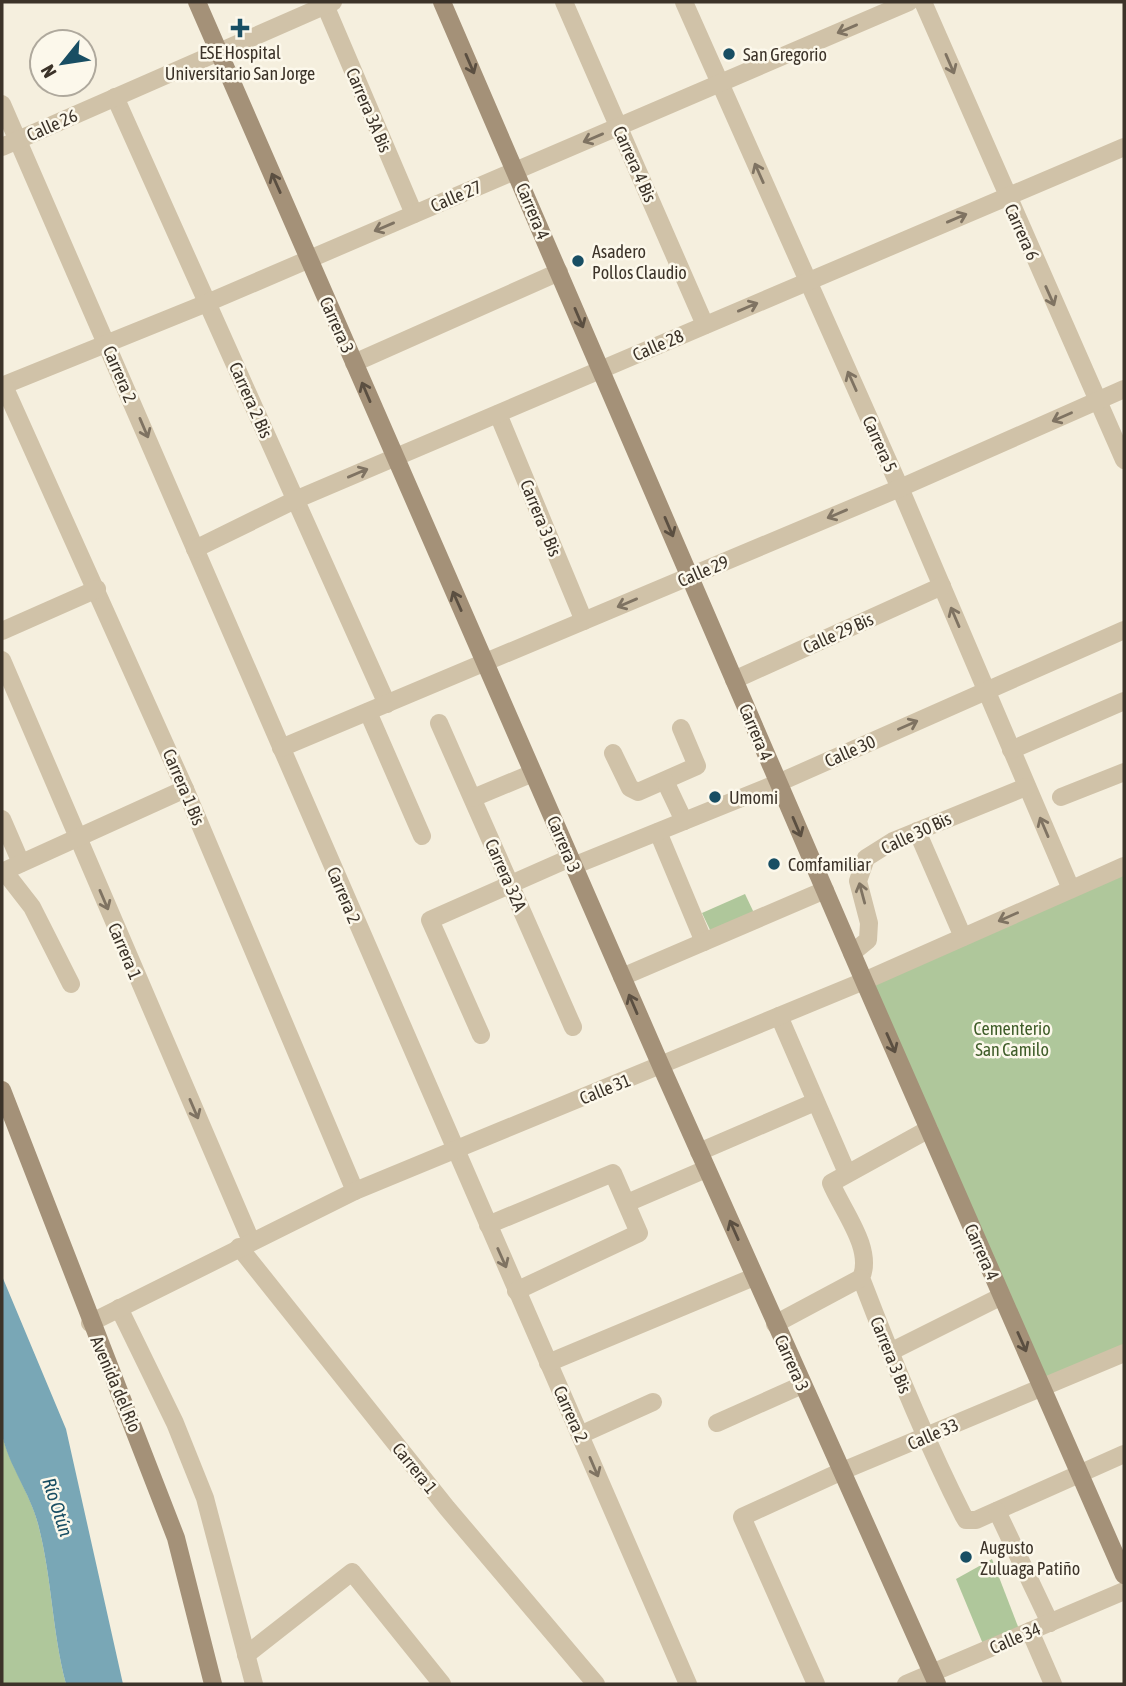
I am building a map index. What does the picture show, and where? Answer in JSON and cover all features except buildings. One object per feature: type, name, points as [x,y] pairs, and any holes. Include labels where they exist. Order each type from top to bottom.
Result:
[{"type":"main road","name":"Carrera 3","points":[[197,2],[660,1066],[840,1472],[935,1678]]},
{"type":"main road","name":"Carrera 4","points":[[442,2],[778,783],[1124,1575]]},
{"type":"main road","name":"Avenida del Río","points":[[2,1090],[90,1323],[135,1428],[176,1538],[213,1684]]},
{"type":"street","name":"Carrera 4 Bis","points":[[564,2],[705,326]]},
{"type":"street","name":"Carrera 5","points":[[684,2],[900,488],[1070,889]]},
{"type":"street","name":"Calle 27","points":[[3,386],[207,303],[909,2]]},
{"type":"street","name":"Carrera 6","points":[[923,2],[1006,197],[1124,460]]},
{"type":"street","name":"Calle 26","points":[[9,143],[329,4]]},
{"type":"street","name":"Carrera 3A Bis","points":[[329,4],[414,215]]},
{"type":"street","name":"Carrera 2 Bis","points":[[114,97],[387,704]]},
{"type":"street","name":"Carrera 2","points":[[2,104],[9,143],[107,343],[688,1684]]},
{"type":"street","name":"Calle 28","points":[[195,549],[295,500],[1124,147]]},
{"type":"street","points":[[354,363],[559,272]]},
{"type":"street","name":"Carrera 1 Bis","points":[[3,386],[97,589],[185,789],[355,1191]]},
{"type":"street","name":"Calle 29","points":[[281,748],[900,488],[1124,389]]},
{"type":"street","name":"Carrera 3 Bis","points":[[498,414],[584,621]]},
{"type":"street","name":"Calle 29 Bis","points":[[734,680],[942,586]]},
{"type":"street","points":[[2,631],[97,589]]},
{"type":"street","name":"Calle 30","points":[[481,1035],[430,920],[510,885],[658,832],[778,783],[1124,630]]},
{"type":"street","name":"Carrera 1","points":[[2,660],[245,1244],[447,1508],[554,1630],[596,1684]]},
{"type":"street","points":[[1011,750],[1124,701]]},
{"type":"street","points":[[368,712],[422,836]]},
{"type":"street","name":"Carrera 32A","points":[[439,723],[573,1027]]},
{"type":"street","points":[[613,754],[634,792],[666,781],[696,766],[681,728]]},
{"type":"street","points":[[1061,797],[1124,772]]},
{"type":"street","points":[[472,798],[533,773]]},
{"type":"street","points":[[666,781],[684,821]]},
{"type":"street","name":"Calle 30 Bis","points":[[852,953],[868,940],[869,923],[859,881],[866,858],[917,831],[1026,787]]},
{"type":"street","points":[[71,984],[32,907],[3,872],[185,789]]},
{"type":"street","points":[[2,823],[21,863]]},
{"type":"street","points":[[917,831],[962,937]]},
{"type":"street","points":[[658,832],[704,942]]},
{"type":"street","name":"Calle 31","points":[[90,1323],[355,1191],[864,981],[1124,866]]},
{"type":"street","points":[[622,977],[825,890]]},
{"type":"street","points":[[779,1016],[847,1173],[929,1129]]},
{"type":"street","points":[[699,1152],[815,1102]]},
{"type":"street","points":[[627,1203],[706,1169]]},
{"type":"street","points":[[488,1225],[612,1173],[627,1203],[639,1233],[516,1291]]},
{"type":"street","name":"Carrera 3 Bis","points":[[847,1173],[832,1185],[864,1253],[866,1267],[861,1278],[924,1438],[963,1515],[970,1521],[997,1511]]},
{"type":"street","points":[[548,1363],[754,1277]]},
{"type":"street","points":[[775,1324],[861,1278]]},
{"type":"street","points":[[890,1352],[1002,1296]]},
{"type":"street","points":[[119,1308],[175,1423],[205,1498],[254,1684]]},
{"type":"street","name":"Calle 33","points":[[816,1684],[742,1517],[840,1472],[1124,1353]]},
{"type":"street","points":[[717,1423],[802,1385]]},
{"type":"street","points":[[580,1434],[653,1402]]},
{"type":"street","points":[[1050,1623],[997,1511],[1124,1454]]},
{"type":"street","points":[[246,1655],[352,1572],[442,1684]]},
{"type":"street","name":"Calle 34","points":[[906,1684],[935,1678],[1030,1631],[1124,1591]]},
{"type":"street","points":[[1030,1631],[1053,1684]]},
{"type":"green space","name":"Cementerio San Camilo","points":[[1124,866],[1124,1353],[1041,1387],[864,981]]},
{"type":"green space","points":[[745,894],[754,913],[711,932],[702,913]]},
{"type":"green space","points":[[2,1435],[38,1524],[66,1684],[2,1684]]},
{"type":"green space","points":[[992,1559],[1019,1629],[983,1644],[956,1579]]},
{"type":"water","name":"Río Otún","points":[[2,1276],[66,1429],[123,1684],[66,1684],[38,1524],[9,1458],[2,1435]]},
{"type":"place","name":"ESE Hospital Universitario San Jorge","points":[[240,28]]},
{"type":"place","name":"San Gregorio","points":[[729,54]]},
{"type":"place","name":"Asadero Pollos Claudio","points":[[578,261]]},
{"type":"place","name":"Umomi","points":[[715,797]]},
{"type":"place","name":"Comfamiliar","points":[[774,864]]},
{"type":"place","name":"Augusto Zuluaga Patiño","points":[[966,1557]]}]
